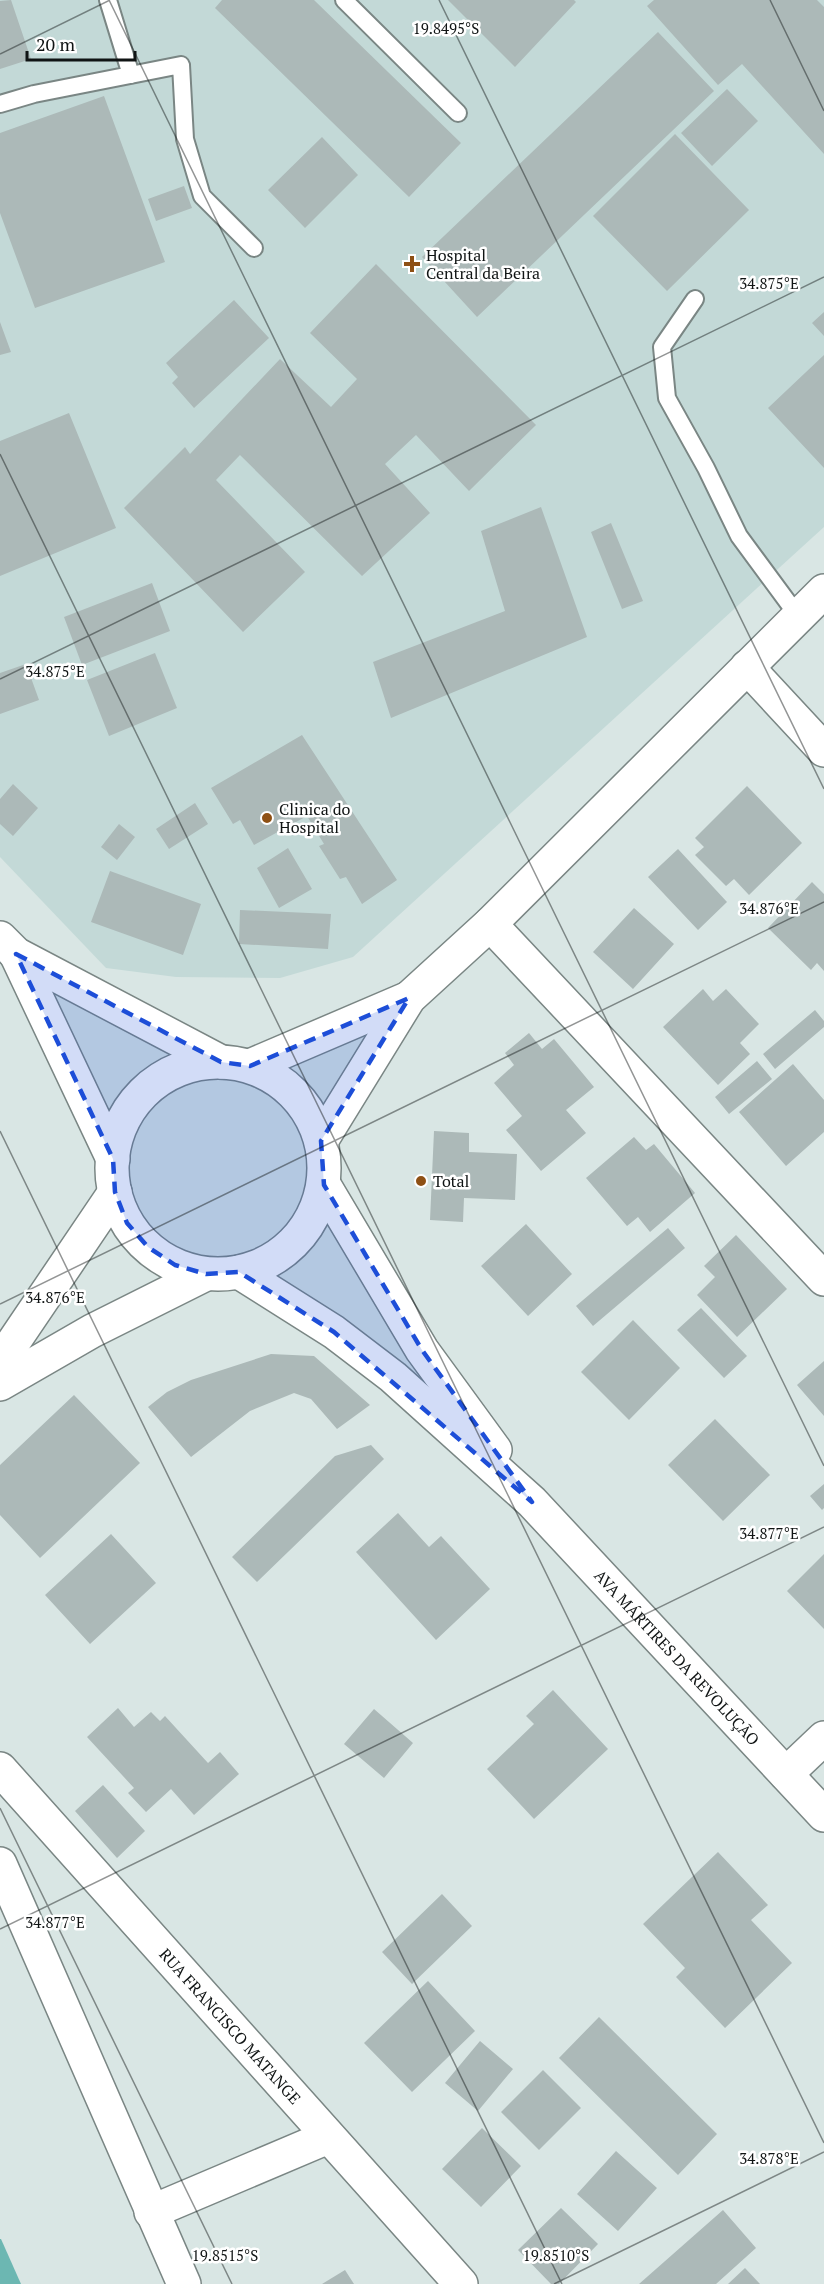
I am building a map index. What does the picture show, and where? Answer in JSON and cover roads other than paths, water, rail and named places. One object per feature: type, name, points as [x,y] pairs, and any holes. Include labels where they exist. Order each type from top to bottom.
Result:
[{"type":"street","points":[[321,1141],[409,998],[490,924],[824,591]]},
{"type":"street","points":[[747,667],[824,750]]},
{"type":"street","points":[[490,924],[824,1279]]},
{"type":"street","points":[[8,946],[236,1064],[282,1083],[306,1109],[321,1141],[325,1163],[324,1185],[314,1216],[295,1243],[269,1262],[239,1272],[206,1274],[175,1265],[148,1247],[127,1222],[115,1192],[113,1160],[120,1128],[136,1101],[160,1079],[189,1066],[236,1064],[409,998]]},
{"type":"street","points":[[8,946],[113,1160]]},
{"type":"street","points":[[324,1185],[422,1350],[531,1502]]},
{"type":"street","points":[[0,1362],[115,1192]]},
{"type":"street","points":[[239,1272],[334,1332],[368,1358],[531,1502]]},
{"type":"street","points":[[0,1384],[92,1331],[206,1274]]},
{"type":"street","name":"AVA MÁRTIRES DA REVOLUÇÃO","points":[[531,1502],[824,1815]]},
{"type":"street","points":[[786,1774],[824,1738]]},
{"type":"street","name":"RUA FRANCISCO MATANGE","points":[[0,1769],[461,2284]]},
{"type":"street","points":[[0,1864],[184,2284]]},
{"type":"street","points":[[151,2212],[328,2138]]},
{"type":"lane","points":[[108,0],[131,75]]},
{"type":"lane","points":[[344,0],[458,113]]},
{"type":"lane","points":[[0,104],[34,94],[181,64],[185,139],[202,196],[254,248]]},
{"type":"lane","points":[[695,299],[662,347],[666,398],[706,468],[739,536],[798,616]]},
{"type":"water","points":[[1,2239],[21,2284],[0,2284]]},
{"type":"place","name":"Hospital Central da Beira","points":[[412,264]]},
{"type":"place","name":"Clinica do Hospital","points":[[267,818]]},
{"type":"place","name":"Total","points":[[421,1181]]}]
